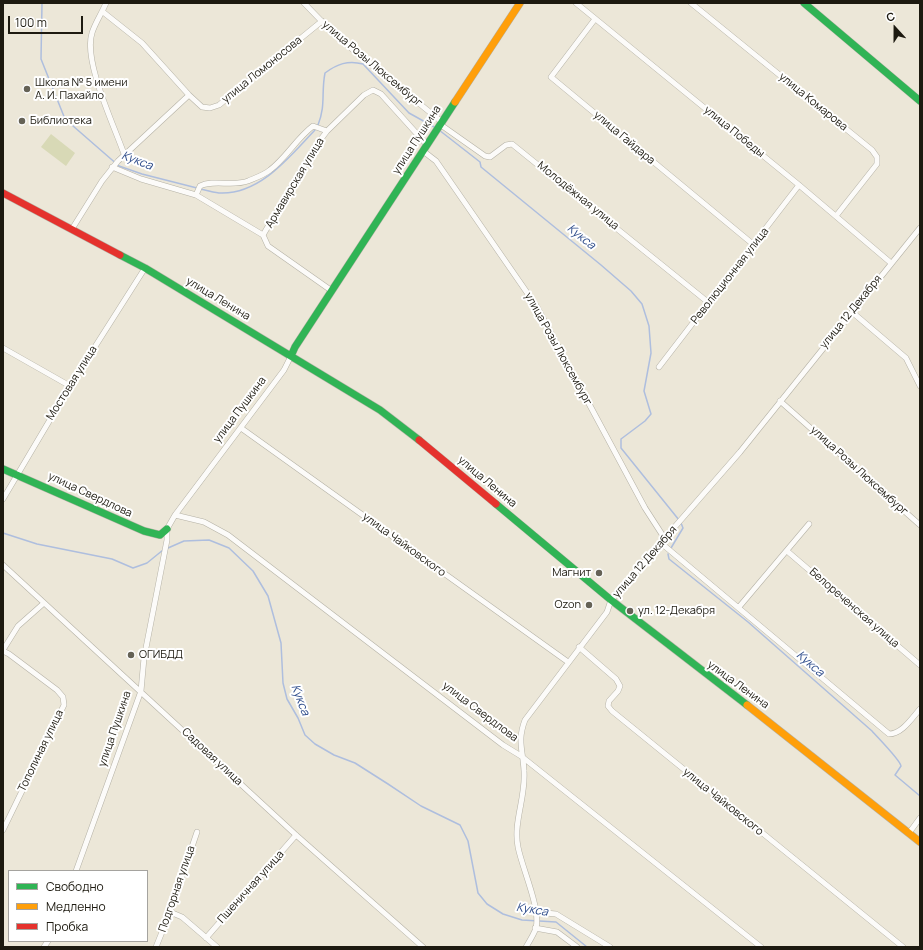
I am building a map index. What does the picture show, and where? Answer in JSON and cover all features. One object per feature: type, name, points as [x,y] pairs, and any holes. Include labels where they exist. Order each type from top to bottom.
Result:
[{"type":"street","points":[[106,3],[92,34],[90,48],[93,67],[124,154]]},
{"type":"street","name":"улица Розы Люксембург","points":[[304,3],[322,22],[396,86],[439,127]]},
{"type":"street","name":"улица Пушкина","points":[[76,870],[141,691],[144,658],[162,558],[167,540],[167,529],[175,515],[284,370],[290,356],[520,3]]},
{"type":"street","name":"улица Победы","points":[[576,3],[799,185],[891,263]]},
{"type":"street","name":"улица Комарова","points":[[690,3],[872,150],[877,157],[877,164],[836,216]]},
{"type":"street","points":[[804,3],[920,101]]},
{"type":"street","name":"улица Ломоносова","points":[[103,12],[142,43],[189,96],[202,107],[210,108],[219,105],[322,22]]},
{"type":"street","name":"улица Гайдара","points":[[596,19],[551,77],[754,245]]},
{"type":"street","name":"Армавирская улица","points":[[263,236],[315,147],[326,131],[364,95],[373,90],[381,94],[425,148]]},
{"type":"street","points":[[72,229],[124,154],[189,96]]},
{"type":"street","name":"Армавирская улица","points":[[198,191],[210,182],[234,184],[256,178],[270,170],[305,132],[313,126],[326,131]]},
{"type":"street","name":"Молодёжная улица","points":[[439,127],[485,156],[495,156],[506,146],[512,144],[517,147],[709,303]]},
{"type":"street","name":"улица Розы Люксембург","points":[[425,148],[436,161],[537,307],[663,541]]},
{"type":"street","name":"Армавирская улица","points":[[115,165],[141,179],[198,191],[263,236],[268,246],[332,291]]},
{"type":"street","name":"Революционная улица","points":[[659,367],[799,185]]},
{"type":"street","name":"улица Ленина","points":[[3,193],[145,268],[380,410],[413,435],[612,600],[692,664],[773,724],[920,842]]},
{"type":"street","name":"улица 12 Декабря","points":[[526,947],[536,926],[536,914],[517,841],[524,772],[520,734],[525,720],[607,612],[612,600],[686,515],[920,228]]},
{"type":"street","name":"Мостовая улица","points":[[3,499],[70,386],[145,268]]},
{"type":"street","points":[[852,312],[906,358],[920,386]]},
{"type":"street","points":[[3,348],[70,386]]},
{"type":"street","name":"улица Розы Люксембург","points":[[780,401],[920,525]]},
{"type":"street","name":"улица Чайковского","points":[[240,428],[568,662]]},
{"type":"street","name":"улица Свердлова","points":[[3,468],[144,532],[160,535],[167,529]]},
{"type":"street","name":"улица Свердлова","points":[[175,515],[204,522],[228,535],[503,745],[522,756],[761,947]]},
{"type":"street","points":[[739,607],[809,524]]},
{"type":"street","points":[[663,541],[889,734],[895,734],[901,730],[920,709]]},
{"type":"street","name":"Белореченская улица","points":[[787,551],[920,665]]},
{"type":"street","name":"Садовая улица","points":[[3,565],[141,691],[296,836],[423,947]]},
{"type":"street","points":[[3,650],[18,626],[44,603]]},
{"type":"street","name":"улица Чайковского","points":[[579,647],[616,679],[620,686],[608,701],[608,706],[612,711],[903,947]]},
{"type":"street","name":"Тополиная улица","points":[[3,650],[57,690],[63,697],[64,705],[3,830]]},
{"type":"street","points":[[909,833],[920,818]]},
{"type":"street","name":"Подгорная улица","points":[[156,947],[170,912],[196,832]]},
{"type":"street","name":"Пшеничная улица","points":[[206,938],[296,836]]},
{"type":"street","points":[[170,912],[182,917],[217,947]]},
{"type":"street","points":[[536,914],[556,914],[610,947]]},
{"type":"street","points":[[536,926],[557,932],[577,947]]},
{"type":"green space","points":[[51,134],[75,153],[66,166],[41,147]]},
{"type":"waterway","name":"Кукса","points":[[42,3],[41,59],[65,119],[119,166],[142,174],[197,188]]},
{"type":"waterway","name":"Кукса","points":[[318,125],[323,105],[325,73],[338,65],[352,62],[363,64],[409,113],[436,128]]},
{"type":"waterway","name":"Кукса","points":[[200,189],[221,193],[235,192],[249,187],[274,172],[315,130]]},
{"type":"waterway","name":"Кукса","points":[[439,130],[480,162],[481,167],[601,265],[631,291],[642,304],[649,326],[651,353],[644,391],[651,414],[645,421],[621,439],[621,448],[679,520]]},
{"type":"waterway","name":"Кукса","points":[[671,548],[683,528],[681,523]]},
{"type":"waterway","name":"Кукса","points":[[3,533],[37,544],[112,559],[133,568],[147,563],[163,550]]},
{"type":"waterway","name":"Кукса","points":[[168,548],[184,541],[209,540],[229,548],[253,571],[268,596],[281,643],[283,683],[287,699],[298,718],[305,735],[315,744],[334,755],[355,763],[421,806],[460,825],[468,841],[478,893],[487,904],[503,914],[522,920],[556,922],[587,947]]},
{"type":"waterway","name":"Кукса","points":[[668,554],[669,559],[748,622],[872,731],[900,763],[901,766],[895,775],[920,796]]},
{"type":"traffic: fast","points":[[804,3],[920,101]]},
{"type":"traffic: fast","points":[[291,356],[295,347],[455,102]]},
{"type":"traffic: fast","points":[[120,255],[145,268],[380,410],[419,440]]},
{"type":"traffic: fast","points":[[3,469],[144,531],[160,535],[167,529]]},
{"type":"traffic: fast","points":[[496,504],[611,600],[747,705]]},
{"type":"traffic: slow","points":[[455,102],[520,3]]},
{"type":"traffic: slow","points":[[747,705],[920,842]]},
{"type":"traffic: jam","points":[[3,193],[120,255]]},
{"type":"traffic: jam","points":[[419,440],[496,504]]},
{"type":"place","name":"Школа № 5 имени А. И. Пахайло","points":[[27,89]]},
{"type":"place","name":"Библиотека","points":[[22,121]]},
{"type":"place","name":"Магнит","points":[[599,573]]},
{"type":"place","name":"Ozon","points":[[589,605]]},
{"type":"place","name":"ул. 12-Декабря","points":[[630,611]]},
{"type":"place","name":"ОГИБДД","points":[[131,655]]}]
